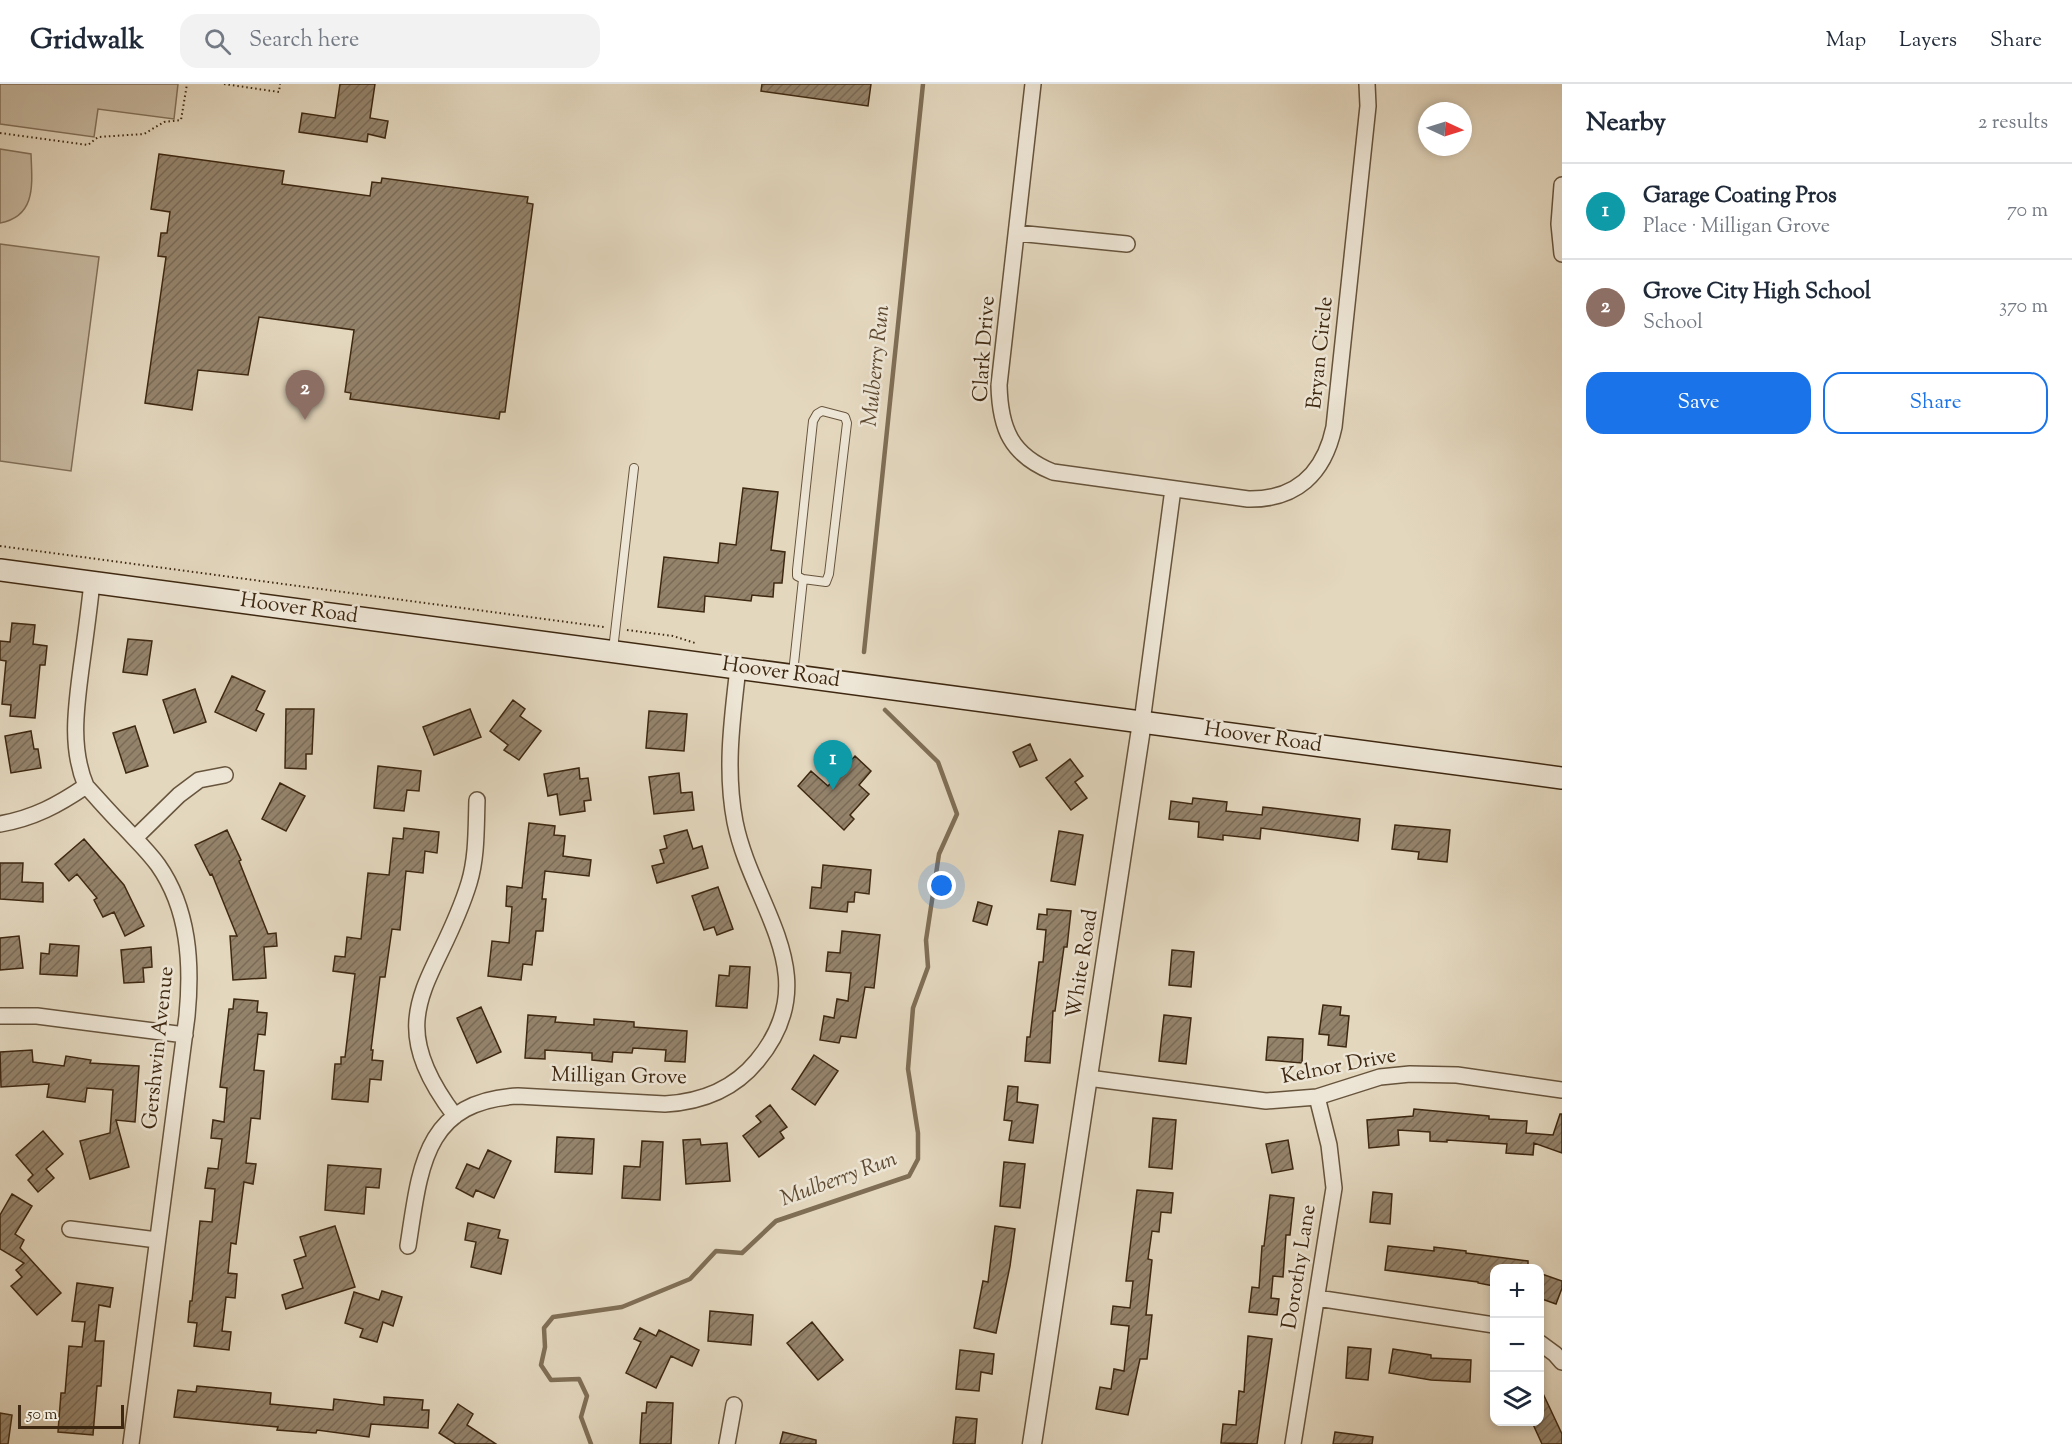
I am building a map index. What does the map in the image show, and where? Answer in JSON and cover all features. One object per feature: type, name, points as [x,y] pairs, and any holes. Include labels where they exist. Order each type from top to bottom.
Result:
[{"type":"main road","name":"Hoover Road","points":[[0,570],[1562,778]]},
{"type":"street","name":"Clark Drive","points":[[1033,84],[999,385],[1002,421],[1010,439],[1031,461],[1053,472],[1173,489]]},
{"type":"street","name":"Bryan Circle","points":[[1173,489],[1248,499],[1276,497],[1291,492],[1302,484],[1324,459],[1334,428],[1368,106],[1367,84]]},
{"type":"street","points":[[1562,185],[1559,224],[1562,254]]},
{"type":"street","points":[[1017,233],[1127,244]]},
{"type":"street","name":"White Road","points":[[1032,1444],[1143,722],[1173,489]]},
{"type":"street","name":"Gershwin Avenue","points":[[92,582],[76,712],[76,750],[79,771],[86,786],[158,864],[172,889],[183,919],[189,952],[185,1035],[131,1444]]},
{"type":"street","name":"Milligan Grove","points":[[408,1246],[422,1162],[441,1129],[455,1116],[470,1107],[502,1097],[683,1103],[712,1094],[740,1079],[766,1050],[776,1034],[786,994],[785,960],[778,936],[746,860],[736,824],[729,769],[738,668]]},
{"type":"street","points":[[135,838],[178,795],[199,780],[225,775]]},
{"type":"street","points":[[0,824],[24,820],[64,801],[86,786]]},
{"type":"street","points":[[455,1116],[438,1094],[421,1059],[416,1038],[417,1016],[426,980],[469,882],[474,853],[477,800]]},
{"type":"street","points":[[0,1016],[37,1016],[185,1035]]},
{"type":"street","name":"Kelnor Drive","points":[[1088,1078],[1266,1101],[1317,1097],[1380,1077],[1419,1073],[1457,1075],[1562,1090]]},
{"type":"street","name":"Dorothy Lane","points":[[1293,1444],[1334,1188],[1329,1145],[1317,1097]]},
{"type":"street","points":[[70,1229],[157,1240]]},
{"type":"street","points":[[1317,1298],[1490,1324]]},
{"type":"street","points":[[1544,1346],[1562,1362]]},
{"type":"street","points":[[728,1444],[734,1405]]},
{"type":"lane","points":[[822,411],[845,417],[847,423],[829,574],[826,582],[803,579],[797,576],[797,570],[813,421],[822,411]]},
{"type":"lane","points":[[613,651],[634,468]]},
{"type":"lane","points":[[793,675],[803,579]]},
{"type":"path","points":[[0,133],[88,145],[98,137],[144,134],[164,122],[181,120],[187,84]]},
{"type":"path","points":[[224,84],[279,92],[280,84]]},
{"type":"path","points":[[0,546],[673,636],[695,644]]},
{"type":"shaded area","points":[[0,84],[178,84],[174,119],[98,109],[94,137],[0,124]]},
{"type":"shaded area","points":[[0,149],[31,154],[32,176],[30,197],[26,206],[12,219],[0,223]]},
{"type":"shaded area","points":[[0,244],[99,257],[71,471],[0,461]]},
{"type":"building","points":[[340,84],[375,84],[370,118],[388,121],[385,138],[368,134],[367,142],[299,132],[302,113],[335,118]]},
{"type":"building","points":[[762,84],[871,84],[868,106],[761,91]]},
{"type":"building","points":[[159,154],[284,171],[282,184],[370,196],[372,182],[381,183],[382,178],[528,197],[527,203],[533,204],[505,412],[500,412],[499,419],[350,399],[351,393],[345,392],[354,330],[259,317],[248,375],[198,370],[192,410],[145,403],[166,257],[158,256],[161,233],[167,233],[170,212],[151,209]]},
{"type":"building","points":[[743,488],[778,492],[771,550],[785,552],[782,583],[774,583],[773,597],[752,595],[751,601],[705,596],[704,612],[658,607],[664,557],[718,563],[720,543],[736,545]]},
{"type":"building","points":[[12,623],[35,625],[33,644],[47,646],[45,665],[40,665],[35,718],[10,716],[11,705],[2,704],[6,661],[0,660],[0,641],[10,642]]},
{"type":"building","points":[[128,639],[152,641],[147,675],[123,672]]},
{"type":"building","points":[[232,676],[265,691],[256,710],[264,714],[256,731],[215,712]]},
{"type":"building","points":[[195,689],[206,722],[174,733],[163,700]]},
{"type":"building","points":[[513,700],[525,709],[520,716],[541,731],[519,760],[504,750],[508,745],[490,731]]},
{"type":"building","points":[[286,709],[314,709],[312,754],[306,754],[306,769],[285,768]]},
{"type":"building","points":[[470,709],[481,737],[434,755],[423,727]]},
{"type":"building","points":[[649,711],[687,714],[684,751],[646,748]]},
{"type":"building","points":[[135,726],[148,766],[126,773],[113,733]]},
{"type":"building","points":[[31,731],[34,749],[38,749],[41,768],[11,773],[5,736]]},
{"type":"building","points":[[1030,744],[1037,760],[1020,767],[1013,752]]},
{"type":"building","points":[[855,756],[871,771],[859,785],[869,794],[850,815],[854,819],[844,830],[798,786],[811,771],[828,786]]},
{"type":"building","points":[[1070,759],[1083,776],[1075,782],[1087,798],[1071,810],[1046,778]]},
{"type":"building","points":[[378,766],[421,771],[419,791],[407,790],[404,811],[374,808]]},
{"type":"building","points":[[579,768],[580,779],[588,778],[591,800],[584,801],[585,811],[560,815],[557,794],[548,796],[544,774]]},
{"type":"building","points":[[679,773],[681,793],[692,792],[694,810],[654,814],[649,777]]},
{"type":"building","points":[[280,783],[305,796],[286,831],[262,819]]},
{"type":"building","points":[[1193,798],[1227,802],[1226,811],[1262,815],[1263,807],[1360,819],[1358,841],[1261,828],[1260,839],[1223,835],[1223,840],[1198,837],[1199,822],[1169,819],[1171,801],[1192,804]]},
{"type":"building","points":[[529,823],[555,826],[554,835],[565,836],[563,856],[591,860],[589,876],[545,871],[542,899],[546,899],[543,931],[536,931],[532,965],[523,964],[521,980],[488,976],[492,941],[509,943],[512,907],[506,906],[507,886],[522,888]]},
{"type":"building","points":[[1395,825],[1450,830],[1447,862],[1418,859],[1419,852],[1392,849]]},
{"type":"building","points":[[404,828],[439,832],[437,853],[425,851],[423,873],[406,871],[400,930],[392,929],[385,977],[380,977],[371,1050],[373,1050],[372,1060],[383,1061],[381,1080],[370,1079],[368,1102],[332,1099],[335,1064],[341,1064],[341,1057],[345,1057],[355,974],[333,971],[335,956],[345,957],[347,937],[361,939],[368,873],[389,875],[393,838],[403,839]]},
{"type":"building","points":[[227,830],[241,860],[239,861],[268,934],[276,933],[277,946],[264,947],[266,978],[233,980],[230,936],[237,936],[212,874],[210,875],[195,845]]},
{"type":"building","points":[[687,830],[693,849],[702,846],[708,868],[657,883],[652,866],[664,863],[660,850],[667,848],[664,836]]},
{"type":"building","points":[[1059,831],[1083,835],[1075,885],[1051,881]]},
{"type":"building","points":[[84,839],[124,885],[144,926],[125,936],[114,912],[103,917],[94,900],[97,898],[77,874],[69,881],[55,864]]},
{"type":"building","points":[[0,863],[23,863],[22,882],[43,883],[43,902],[0,899]]},
{"type":"building","points":[[823,865],[871,870],[869,894],[855,892],[854,902],[848,902],[847,912],[810,908],[812,887],[821,888]]},
{"type":"building","points":[[718,887],[733,929],[717,935],[714,927],[704,930],[692,896]]},
{"type":"building","points":[[978,902],[992,906],[987,925],[973,921]]},
{"type":"building","points":[[1047,909],[1071,911],[1067,947],[1064,947],[1055,1011],[1053,1011],[1050,1063],[1025,1061],[1039,962],[1043,962],[1046,930],[1037,929],[1039,914],[1047,915]]},
{"type":"building","points":[[842,931],[880,935],[874,988],[865,987],[856,1038],[841,1036],[839,1043],[820,1040],[824,1016],[834,1018],[837,999],[848,1001],[851,973],[826,971],[828,952],[840,953]]},
{"type":"building","points":[[19,936],[23,968],[0,970],[0,938]]},
{"type":"building","points":[[50,944],[79,946],[77,976],[40,974],[41,953],[49,954]]},
{"type":"building","points":[[151,947],[152,967],[143,968],[144,982],[124,983],[121,950]]},
{"type":"building","points":[[1172,950],[1194,952],[1191,987],[1169,985]]},
{"type":"building","points":[[730,966],[750,967],[747,1008],[716,1006],[719,975],[729,976]]},
{"type":"building","points":[[234,999],[258,1001],[257,1012],[267,1013],[265,1035],[258,1034],[254,1070],[264,1071],[260,1119],[251,1118],[246,1163],[256,1164],[253,1184],[244,1182],[236,1244],[231,1243],[228,1273],[237,1274],[235,1298],[226,1297],[222,1331],[231,1332],[229,1350],[194,1346],[197,1323],[188,1322],[200,1221],[212,1222],[215,1189],[205,1188],[208,1168],[218,1169],[222,1139],[211,1138],[213,1120],[224,1122],[227,1088],[220,1087],[229,1009],[233,1009]]},
{"type":"building","points":[[1323,1005],[1341,1007],[1340,1015],[1349,1016],[1346,1047],[1328,1045],[1329,1035],[1319,1034]]},
{"type":"building","points":[[481,1007],[501,1052],[477,1063],[457,1018]]},
{"type":"building","points":[[528,1015],[556,1017],[555,1022],[594,1025],[594,1019],[634,1022],[634,1027],[687,1031],[685,1062],[665,1061],[666,1050],[633,1048],[632,1053],[613,1052],[612,1062],[592,1060],[592,1053],[545,1050],[545,1059],[525,1058]]},
{"type":"building","points":[[1164,1015],[1191,1018],[1186,1064],[1159,1061]]},
{"type":"building","points":[[1268,1037],[1303,1039],[1302,1063],[1266,1060]]},
{"type":"building","points":[[32,1050],[33,1062],[64,1066],[66,1056],[91,1060],[90,1063],[139,1066],[135,1122],[116,1120],[129,1167],[90,1179],[80,1141],[110,1133],[113,1090],[87,1088],[85,1102],[47,1097],[49,1084],[1,1087],[0,1052]]},
{"type":"building","points":[[814,1055],[838,1071],[815,1105],[792,1089]]},
{"type":"building","points":[[1008,1086],[1018,1087],[1017,1102],[1038,1105],[1033,1143],[1009,1140],[1012,1121],[1004,1120]]},
{"type":"building","points":[[770,1105],[787,1127],[780,1132],[784,1138],[759,1157],[743,1136],[761,1122],[756,1116]]},
{"type":"building","points":[[1414,1109],[1489,1116],[1489,1119],[1527,1121],[1526,1133],[1553,1135],[1560,1114],[1562,1114],[1562,1153],[1534,1143],[1533,1155],[1506,1153],[1507,1144],[1430,1141],[1430,1132],[1398,1130],[1399,1145],[1369,1148],[1367,1120],[1413,1116]]},
{"type":"building","points":[[1153,1118],[1176,1120],[1172,1169],[1149,1167]]},
{"type":"building","points":[[43,1131],[63,1154],[46,1169],[54,1178],[38,1192],[28,1180],[33,1175],[16,1155]]},
{"type":"building","points":[[557,1137],[594,1139],[592,1174],[555,1172]]},
{"type":"building","points":[[700,1139],[701,1145],[727,1143],[730,1181],[686,1184],[683,1140]]},
{"type":"building","points":[[1288,1140],[1293,1169],[1272,1173],[1266,1144]]},
{"type":"building","points":[[642,1141],[663,1142],[660,1200],[622,1198],[624,1166],[640,1167]]},
{"type":"building","points":[[488,1150],[511,1161],[494,1198],[476,1190],[473,1197],[456,1188],[467,1164],[479,1169]]},
{"type":"building","points":[[1004,1162],[1025,1164],[1020,1208],[1000,1206]]},
{"type":"building","points":[[328,1165],[381,1169],[379,1188],[366,1187],[364,1214],[325,1210]]},
{"type":"building","points":[[1137,1190],[1173,1193],[1171,1213],[1161,1212],[1159,1232],[1152,1231],[1148,1259],[1152,1260],[1146,1315],[1152,1315],[1147,1359],[1140,1359],[1128,1415],[1096,1409],[1100,1387],[1111,1389],[1114,1369],[1124,1371],[1129,1326],[1111,1324],[1113,1306],[1130,1308],[1133,1281],[1126,1281]]},
{"type":"building","points":[[1373,1192],[1392,1194],[1390,1224],[1370,1222]]},
{"type":"building","points":[[12,1194],[32,1206],[15,1234],[24,1240],[20,1248],[61,1293],[37,1315],[11,1286],[22,1277],[16,1270],[24,1263],[0,1249],[0,1215]]},
{"type":"building","points":[[1270,1195],[1294,1198],[1290,1235],[1286,1235],[1283,1277],[1273,1276],[1271,1298],[1279,1299],[1277,1315],[1249,1312],[1252,1287],[1259,1288],[1262,1246],[1264,1246]]},
{"type":"building","points":[[468,1223],[500,1230],[498,1238],[508,1240],[501,1274],[471,1267],[476,1242],[465,1240]]},
{"type":"building","points":[[335,1226],[355,1287],[286,1309],[282,1295],[303,1288],[294,1260],[306,1256],[300,1237]]},
{"type":"building","points":[[995,1226],[1015,1229],[996,1333],[974,1328],[983,1281],[988,1282]]},
{"type":"building","points":[[1388,1246],[1434,1251],[1434,1247],[1528,1261],[1528,1264],[1490,1264],[1490,1285],[1385,1270]]},
{"type":"building","points":[[1544,1275],[1562,1281],[1556,1304],[1544,1300]]},
{"type":"building","points":[[77,1283],[113,1288],[110,1307],[99,1305],[95,1341],[104,1341],[101,1386],[97,1386],[93,1435],[58,1432],[61,1393],[65,1393],[69,1346],[82,1347],[85,1322],[72,1321]]},
{"type":"building","points":[[382,1291],[402,1297],[393,1326],[383,1322],[377,1342],[360,1337],[363,1329],[345,1323],[354,1292],[379,1300]]},
{"type":"building","points":[[710,1311],[753,1315],[751,1345],[708,1341]]},
{"type":"building","points":[[812,1322],[843,1360],[818,1380],[787,1343]]},
{"type":"building","points":[[640,1328],[656,1336],[659,1330],[699,1350],[692,1366],[671,1356],[656,1388],[626,1373],[641,1342],[634,1339]]},
{"type":"building","points":[[1248,1336],[1272,1339],[1257,1444],[1221,1443],[1223,1424],[1236,1425],[1239,1391],[1244,1392]]},
{"type":"building","points":[[1348,1347],[1371,1349],[1368,1380],[1346,1378]]},
{"type":"building","points":[[1393,1349],[1431,1355],[1431,1358],[1471,1360],[1470,1382],[1431,1380],[1389,1373]]},
{"type":"building","points":[[960,1350],[994,1354],[992,1374],[981,1372],[979,1391],[956,1389]]},
{"type":"building","points":[[197,1386],[271,1393],[270,1404],[333,1410],[334,1399],[384,1405],[384,1397],[423,1400],[422,1410],[429,1410],[428,1428],[371,1424],[369,1437],[317,1430],[316,1433],[277,1430],[278,1427],[174,1417],[178,1390],[196,1392]]},
{"type":"building","points":[[1544,1396],[1562,1434],[1562,1444],[1542,1444],[1534,1426],[1544,1426]]},
{"type":"building","points":[[647,1402],[673,1403],[671,1444],[640,1444],[642,1413],[646,1413]]},
{"type":"building","points":[[458,1404],[473,1414],[467,1425],[496,1444],[456,1444],[439,1433]]},
{"type":"building","points":[[0,1413],[12,1415],[8,1444],[0,1444]]},
{"type":"building","points":[[956,1417],[977,1419],[975,1444],[953,1444]]},
{"type":"building","points":[[783,1432],[816,1440],[816,1444],[780,1444]]},
{"type":"building","points":[[1335,1432],[1373,1437],[1372,1444],[1333,1444]]},
{"type":"waterway","name":"Mulberry Run","points":[[864,652],[923,84]]},
{"type":"waterway","name":"Mulberry Run","points":[[591,1444],[581,1417],[587,1396],[579,1379],[551,1380],[541,1365],[545,1347],[544,1328],[553,1317],[622,1307],[690,1279],[716,1251],[742,1253],[776,1221],[909,1176],[918,1159],[918,1133],[908,1069],[913,1008],[928,967],[926,940],[939,854],[957,814],[938,762],[885,710]]},
{"type":"place","name":"Grove City High School","points":[[305,420]]},
{"type":"place","name":"Garage Coating Pros","points":[[833,790]]}]
